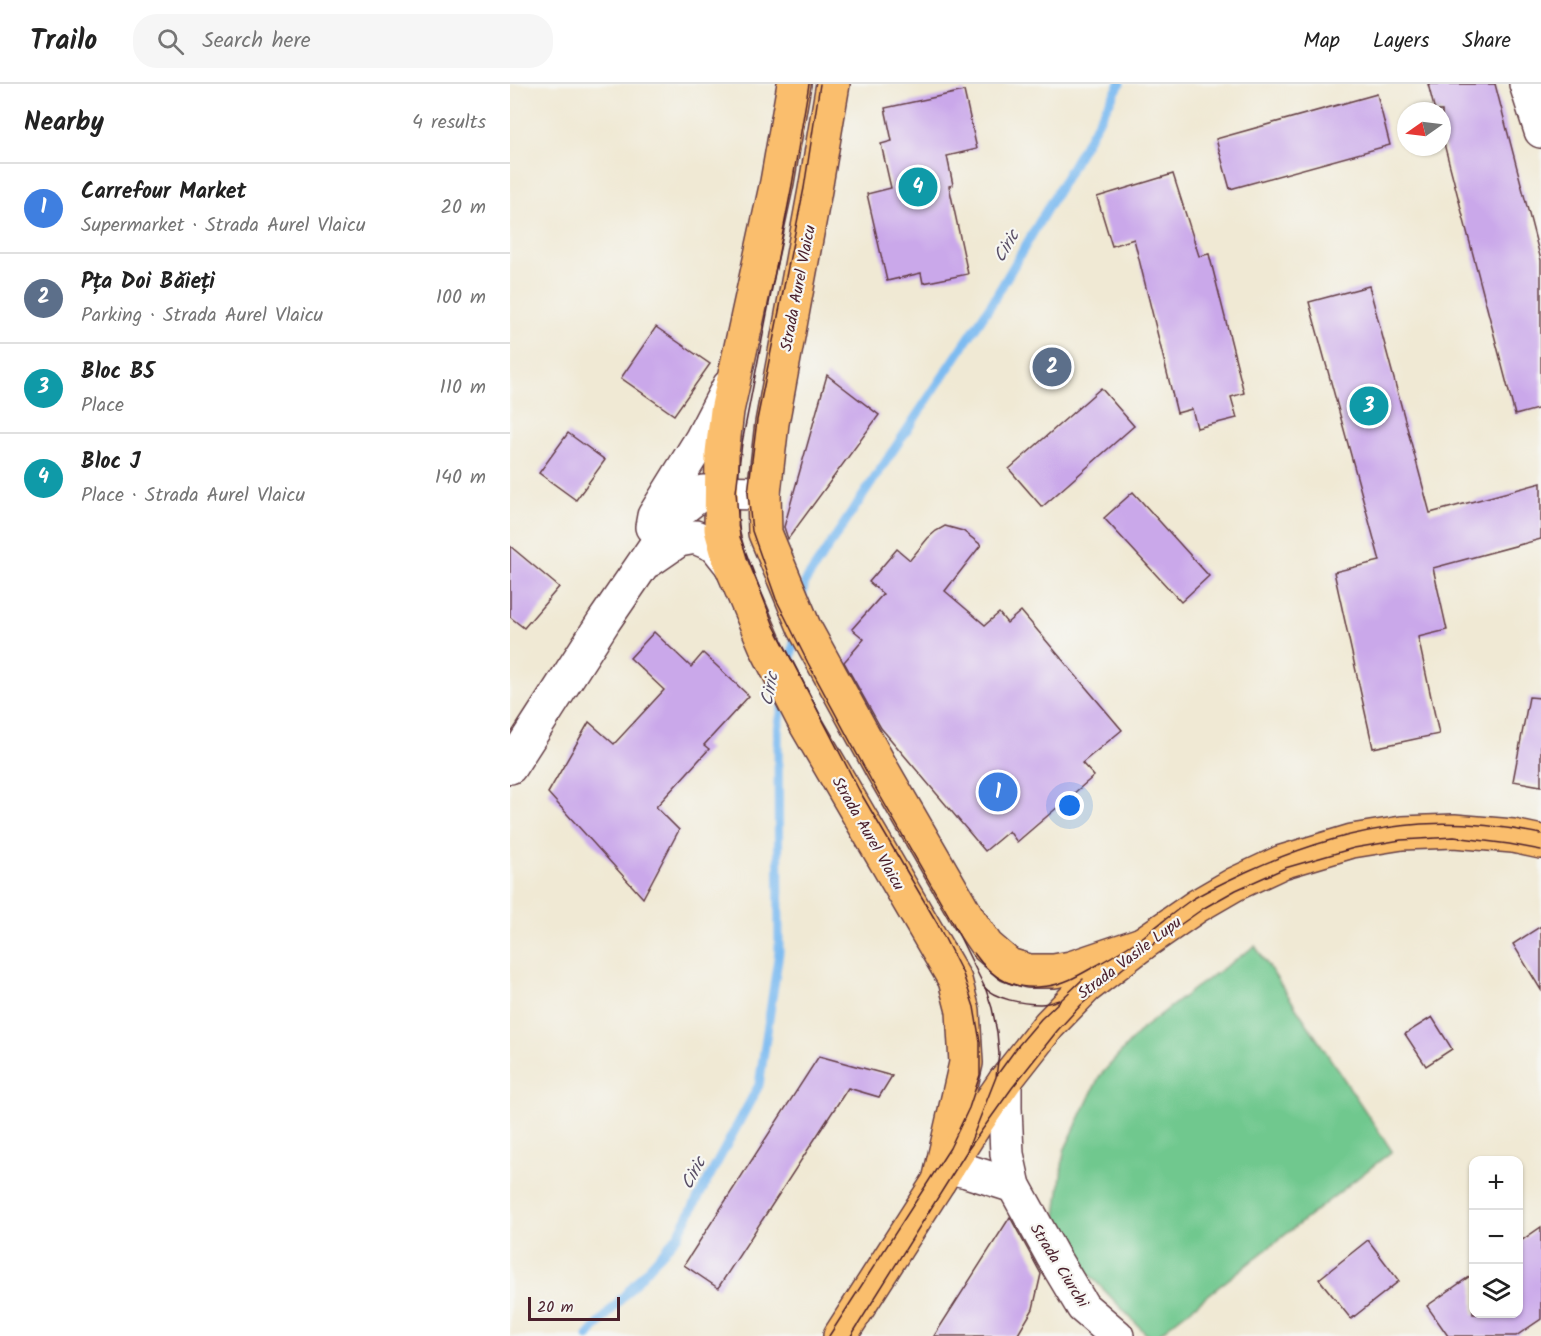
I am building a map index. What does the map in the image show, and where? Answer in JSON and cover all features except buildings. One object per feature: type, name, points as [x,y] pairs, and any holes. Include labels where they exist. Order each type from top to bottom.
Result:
[{"type":"main road","name":"Strada Aurel Vlaicu","points":[[794,84],[777,182],[727,411],[723,442],[721,529],[731,565],[767,649],[804,721],[955,980],[963,1011],[966,1063],[944,1174]]},
{"type":"main road","name":"Strada Aurel Vlaicu","points":[[833,84],[772,423],[764,493],[765,533],[804,627],[888,781],[968,918],[987,946],[1009,965],[1029,971],[1054,971],[1071,968],[1142,944]]},
{"type":"main road","name":"Strada Vasile Lupu","points":[[840,1336],[978,1120],[1048,1025],[1086,987],[1142,944],[1197,906],[1235,884],[1282,862],[1352,841],[1402,833],[1454,831],[1513,836],[1541,842]]},
{"type":"street","points":[[1526,84],[1541,131]]},
{"type":"street","name":"Strada Aurel Vlaicu","points":[[643,564],[654,516],[701,440],[737,369]]},
{"type":"street","name":"Strada Aurel Vlaicu","points":[[510,767],[604,621],[680,510],[703,492],[764,493]]},
{"type":"street","points":[[643,564],[679,540],[695,537],[716,546],[731,565]]},
{"type":"street","name":"Strada Ciurchi","points":[[1005,1081],[1007,1154],[1014,1186],[1083,1307],[1117,1336]]},
{"type":"street","points":[[944,1174],[968,1171],[1014,1186]]},
{"type":"green space","points":[[1255,946],[1392,1151],[1156,1336],[1148,1336],[1085,1270],[1056,1216],[1064,1151],[1099,1077],[1142,1029]]},
{"type":"waterway","name":"Ciric","points":[[802,597],[805,582],[992,303],[1120,84]]},
{"type":"waterway","name":"Ciric","points":[[789,670],[796,631]]},
{"type":"waterway","name":"Ciric","points":[[588,1336],[678,1235],[759,1085],[779,952],[778,730],[783,702]]},
{"type":"tram line","points":[[809,84],[792,185],[742,443],[736,492],[740,537],[774,626],[859,790],[937,923],[963,974],[974,1007],[980,1042],[980,1075],[969,1108],[950,1148],[829,1336]]},
{"type":"tram line","points":[[820,84],[804,188],[757,420],[748,493],[752,531],[776,599],[808,663],[871,780],[953,923],[986,990],[997,1032],[999,1054],[996,1077],[967,1151]]},
{"type":"tram line","points":[[974,953],[989,970],[1005,982],[1025,987],[1054,985],[1075,977],[1124,949],[1205,892],[1266,863],[1322,842],[1361,832],[1435,823],[1489,826],[1541,834]]},
{"type":"tram line","points":[[851,1336],[967,1151],[1012,1088],[1057,1031],[1081,1005],[1122,969],[1204,908],[1236,890],[1285,868],[1354,848],[1401,840],[1454,837],[1541,850]]},
{"type":"tram line","points":[[997,1075],[1041,1019],[1083,979]]},
{"type":"tram line","points":[[983,986],[994,994],[1017,1002],[1043,1004],[1059,1000]]},
{"type":"place","name":"Bloc J","points":[[918,187]]},
{"type":"place","name":"Pța Doi Băieți","points":[[1052,367]]},
{"type":"place","name":"Bloc B5","points":[[1369,406]]},
{"type":"place","name":"Carrefour Market","points":[[998,792]]}]
